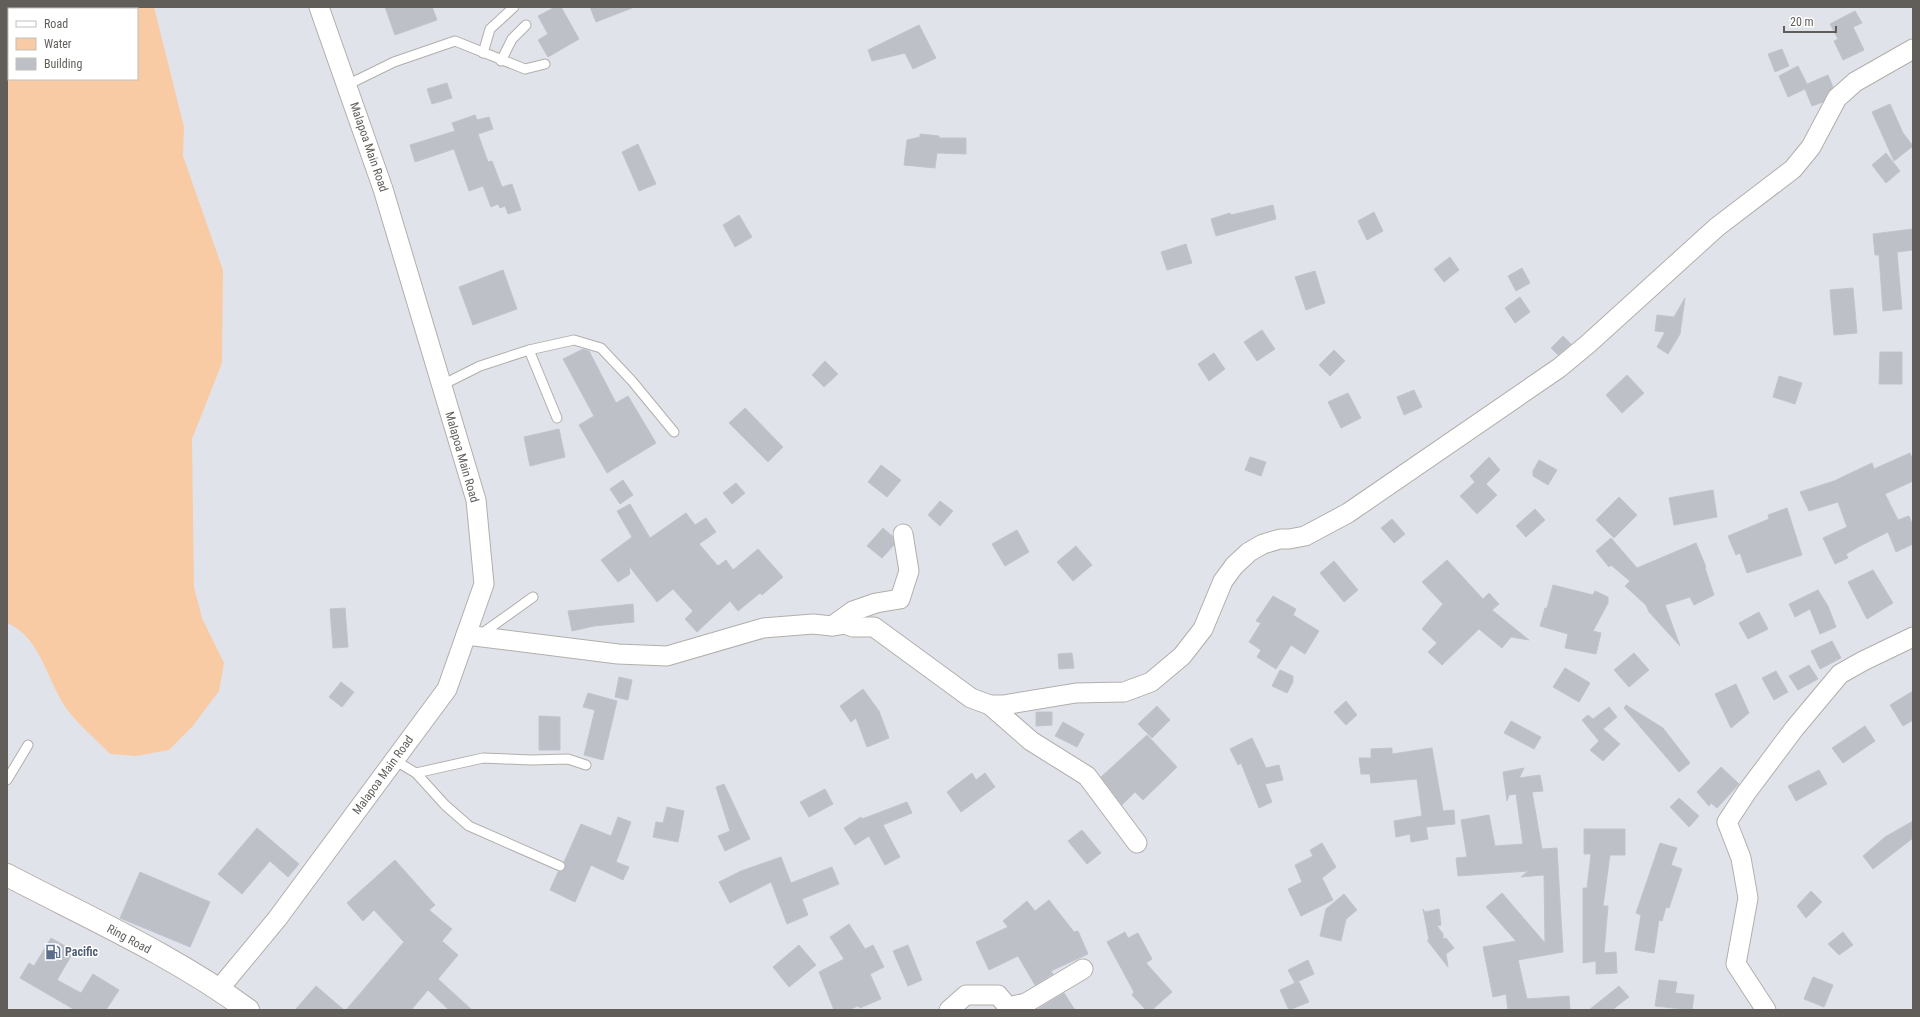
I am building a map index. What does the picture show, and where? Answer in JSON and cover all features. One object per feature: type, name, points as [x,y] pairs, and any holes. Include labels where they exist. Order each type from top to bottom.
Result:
[{"type":"main road","name":"Ring Road","points":[[7,875],[143,946],[219,989],[248,1010]]},
{"type":"street","name":"Malapoa Main Road","points":[[219,989],[277,919],[447,688],[472,636],[484,584],[476,500],[383,189],[319,7]]},
{"type":"street","points":[[472,636],[618,654],[667,656],[764,628],[813,624],[832,626],[845,624],[853,627],[874,627],[971,698],[990,705],[1003,705],[1076,693],[1124,692],[1151,682],[1182,656],[1195,642],[1203,629],[1223,581],[1234,566],[1249,552],[1263,544],[1280,539],[1305,536],[1348,514],[1559,368],[1588,344],[1717,227],[1793,169],[1811,147],[1837,98],[1844,91],[1855,82],[1913,49]]},
{"type":"street","points":[[832,626],[853,611],[876,603],[900,599],[909,571],[903,534]]},
{"type":"street","points":[[1766,1010],[1736,964],[1748,898],[1741,858],[1727,822],[1746,793],[1794,729],[1840,674],[1863,661],[1913,638]]},
{"type":"street","points":[[990,705],[1031,741],[1087,776],[1137,843]]},
{"type":"street","points":[[949,1010],[966,995],[998,995],[1008,1007],[1026,1003],[1083,969]]},
{"type":"lane","points":[[483,53],[490,29],[514,7]]},
{"type":"lane","points":[[500,61],[512,39],[526,26]]},
{"type":"lane","points":[[347,85],[394,62],[455,41],[500,61],[525,69],[545,64]]},
{"type":"lane","points":[[442,385],[480,366],[528,350],[574,340],[601,348],[632,381],[674,432]]},
{"type":"lane","points":[[528,350],[557,418]]},
{"type":"lane","points":[[472,636],[533,597]]},
{"type":"lane","points":[[7,780],[28,745]]},
{"type":"lane","points":[[416,773],[483,758],[531,760],[568,758],[586,765]]},
{"type":"lane","points":[[394,760],[416,773],[446,805],[469,826],[560,866]]},
{"type":"water","points":[[7,7],[154,7],[184,127],[183,156],[223,270],[222,363],[192,439],[194,587],[202,618],[224,663],[219,691],[192,727],[169,750],[136,756],[110,754],[69,712],[61,701],[36,650],[19,630],[7,623]]},
{"type":"building","points":[[385,7],[432,7],[437,20],[395,35]]},
{"type":"building","points":[[555,7],[561,7],[579,39],[548,57],[538,40],[548,34],[538,16]]},
{"type":"building","points":[[590,7],[632,7],[632,8],[596,22]]},
{"type":"building","points":[[1855,11],[1862,23],[1853,27],[1864,50],[1843,60],[1834,41],[1838,39],[1830,24]]},
{"type":"building","points":[[919,25],[936,58],[913,69],[905,53],[872,61],[868,50]]},
{"type":"building","points":[[1782,49],[1789,66],[1775,72],[1768,54]]},
{"type":"building","points":[[1798,66],[1807,84],[1828,75],[1833,87],[1823,102],[1812,106],[1805,89],[1788,97],[1779,76]]},
{"type":"building","points":[[447,83],[452,98],[432,104],[427,89]]},
{"type":"building","points":[[1890,104],[1903,133],[1913,146],[1894,161],[1872,112]]},
{"type":"building","points":[[475,115],[477,120],[489,117],[493,129],[478,134],[488,162],[492,161],[502,187],[512,184],[521,210],[508,214],[505,206],[500,208],[498,204],[491,207],[483,186],[469,191],[454,149],[415,162],[410,145],[455,131],[452,123]]},
{"type":"building","points":[[920,134],[939,136],[939,138],[966,138],[966,154],[937,153],[935,168],[904,165],[907,140],[920,137]]},
{"type":"building","points":[[638,144],[656,184],[639,191],[622,152]]},
{"type":"building","points":[[1886,153],[1900,171],[1886,183],[1872,165]]},
{"type":"building","points":[[1273,205],[1276,219],[1216,236],[1211,219],[1230,213],[1231,215]]},
{"type":"building","points":[[1374,212],[1383,231],[1367,240],[1358,221]]},
{"type":"building","points":[[739,215],[752,237],[735,247],[723,225]]},
{"type":"building","points":[[1913,229],[1913,250],[1897,252],[1902,309],[1883,311],[1879,255],[1875,255],[1873,234]]},
{"type":"building","points":[[1186,244],[1192,263],[1167,270],[1161,252]]},
{"type":"building","points":[[1450,257],[1459,270],[1444,282],[1434,269]]},
{"type":"building","points":[[1522,268],[1530,283],[1516,291],[1508,276]]},
{"type":"building","points":[[503,270],[517,309],[473,325],[459,287]]},
{"type":"building","points":[[1315,271],[1325,303],[1306,310],[1295,277]]},
{"type":"building","points":[[1853,288],[1857,333],[1834,335],[1830,290]]},
{"type":"building","points":[[1520,297],[1530,312],[1515,323],[1505,308]]},
{"type":"building","points":[[1685,298],[1680,334],[1668,354],[1657,347],[1665,332],[1655,331],[1657,315],[1674,317]]},
{"type":"building","points":[[1262,330],[1275,349],[1257,361],[1244,342]]},
{"type":"building","points":[[1563,336],[1571,344],[1558,355],[1551,348]]},
{"type":"building","points":[[583,349],[589,351],[616,403],[628,396],[656,443],[607,473],[579,425],[594,416],[563,359]]},
{"type":"building","points":[[1334,350],[1345,361],[1330,376],[1319,365]]},
{"type":"building","points":[[1880,352],[1902,352],[1902,384],[1879,384]]},
{"type":"building","points":[[1214,353],[1225,369],[1209,381],[1198,364]]},
{"type":"building","points":[[825,361],[838,374],[824,387],[812,375]]},
{"type":"building","points":[[1627,375],[1644,393],[1622,413],[1606,395]]},
{"type":"building","points":[[1779,376],[1802,383],[1795,404],[1773,397]]},
{"type":"building","points":[[1414,390],[1422,407],[1404,415],[1397,397]]},
{"type":"building","points":[[1348,393],[1361,418],[1341,428],[1328,402]]},
{"type":"building","points":[[745,408],[783,447],[768,462],[729,423]]},
{"type":"building","points":[[559,429],[565,457],[530,466],[524,437]]},
{"type":"building","points":[[1910,453],[1913,461],[1913,481],[1885,494],[1898,520],[1909,516],[1913,526],[1913,544],[1896,552],[1888,532],[1846,554],[1848,558],[1835,564],[1823,538],[1847,527],[1838,502],[1809,511],[1800,492],[1834,481],[1872,463],[1874,469]]},
{"type":"building","points":[[1250,457],[1266,462],[1261,476],[1245,470]]},
{"type":"building","points":[[1489,457],[1500,470],[1486,484],[1497,495],[1477,514],[1460,496],[1475,482],[1470,476]]},
{"type":"building","points":[[1539,460],[1557,470],[1548,485],[1533,476],[1533,471]]},
{"type":"building","points":[[881,465],[901,480],[887,497],[868,482]]},
{"type":"building","points":[[623,480],[633,495],[620,504],[610,489]]},
{"type":"building","points":[[736,483],[745,493],[732,504],[723,493]]},
{"type":"building","points":[[1713,490],[1717,517],[1674,525],[1669,498]]},
{"type":"building","points":[[1619,497],[1637,515],[1614,538],[1596,520]]},
{"type":"building","points":[[940,501],[953,511],[940,526],[928,515]]},
{"type":"building","points":[[630,504],[650,538],[686,513],[695,525],[706,518],[716,532],[699,544],[718,566],[726,560],[733,570],[758,549],[783,577],[762,595],[760,593],[738,611],[730,601],[697,632],[685,619],[693,611],[673,589],[657,602],[629,566],[630,574],[618,582],[601,560],[632,537],[617,511]]},
{"type":"building","points":[[1787,508],[1802,555],[1747,573],[1740,553],[1736,555],[1728,536],[1769,519],[1768,515]]},
{"type":"building","points":[[1535,509],[1545,520],[1526,537],[1516,526]]},
{"type":"building","points":[[1392,519],[1405,534],[1394,543],[1381,528]]},
{"type":"building","points":[[883,528],[892,536],[894,545],[882,558],[867,546]]},
{"type":"building","points":[[1017,530],[1029,552],[1005,566],[992,544]]},
{"type":"building","points":[[1611,538],[1637,568],[1696,543],[1706,567],[1705,568],[1714,595],[1694,605],[1690,597],[1665,605],[1680,646],[1649,612],[1646,605],[1625,586],[1630,581],[1611,565],[1609,567],[1596,551]]},
{"type":"building","points":[[1076,546],[1092,565],[1073,581],[1057,562]]},
{"type":"building","points":[[1447,560],[1483,599],[1489,593],[1499,604],[1492,610],[1529,640],[1511,637],[1502,648],[1479,629],[1442,665],[1428,652],[1437,643],[1422,629],[1443,604],[1422,582]]},
{"type":"building","points":[[1334,561],[1358,590],[1344,602],[1320,573]]},
{"type":"building","points":[[1873,570],[1893,603],[1867,619],[1848,582]]},
{"type":"building","points":[[1553,585],[1593,595],[1595,591],[1608,597],[1608,603],[1593,631],[1601,633],[1596,654],[1565,648],[1568,634],[1540,626],[1545,608],[1547,608]]},
{"type":"building","points":[[1818,590],[1828,606],[1836,627],[1820,634],[1810,609],[1795,617],[1789,604]]},
{"type":"building","points":[[1273,596],[1296,609],[1293,615],[1319,631],[1305,654],[1291,645],[1276,669],[1257,657],[1261,650],[1249,642],[1261,623],[1256,621]]},
{"type":"building","points":[[633,604],[634,622],[594,626],[572,631],[568,611]]},
{"type":"building","points":[[345,608],[348,647],[333,648],[330,609]]},
{"type":"building","points":[[1759,612],[1768,629],[1748,639],[1739,623]]},
{"type":"building","points":[[1832,641],[1841,658],[1820,669],[1811,651]]},
{"type":"building","points":[[1072,653],[1074,668],[1059,669],[1058,654]]},
{"type":"building","points":[[1634,653],[1649,670],[1629,687],[1614,670]]},
{"type":"building","points":[[1809,665],[1818,679],[1798,690],[1789,676]]},
{"type":"building","points":[[1565,668],[1590,683],[1579,702],[1553,687]]},
{"type":"building","points":[[1280,670],[1293,676],[1293,682],[1287,693],[1272,686]]},
{"type":"building","points":[[1776,671],[1788,692],[1774,700],[1762,678]]},
{"type":"building","points":[[619,677],[632,680],[628,700],[615,697]]},
{"type":"building","points":[[341,682],[354,692],[342,707],[329,697]]},
{"type":"building","points":[[1736,684],[1749,713],[1731,728],[1715,694]]},
{"type":"building","points":[[863,689],[879,711],[889,738],[867,747],[856,718],[851,722],[840,706]]},
{"type":"building","points":[[1913,691],[1913,720],[1903,726],[1890,705]]},
{"type":"building","points":[[588,693],[617,701],[603,760],[584,755],[595,710],[583,707]]},
{"type":"building","points":[[1346,701],[1357,715],[1346,725],[1334,712]]},
{"type":"building","points":[[1626,705],[1663,728],[1690,763],[1679,772],[1624,708]]},
{"type":"building","points":[[1157,706],[1170,720],[1152,738],[1138,724]]},
{"type":"building","points":[[1609,707],[1617,717],[1603,729],[1620,744],[1603,761],[1590,750],[1599,741],[1582,720],[1588,715],[1593,719]]},
{"type":"building","points":[[1036,712],[1052,712],[1052,725],[1036,726]]},
{"type":"building","points":[[539,716],[560,717],[560,750],[539,750]]},
{"type":"building","points":[[1511,721],[1541,737],[1534,749],[1504,733]]},
{"type":"building","points":[[1063,722],[1084,734],[1077,747],[1055,736]]},
{"type":"building","points":[[1865,726],[1875,741],[1843,763],[1832,748]]},
{"type":"building","points":[[1147,735],[1177,767],[1143,800],[1135,792],[1122,805],[1101,777]]},
{"type":"building","points":[[1252,738],[1266,768],[1279,765],[1283,780],[1265,784],[1272,802],[1259,808],[1241,763],[1238,765],[1230,749]]},
{"type":"building","points":[[1392,748],[1392,754],[1432,748],[1443,811],[1454,810],[1455,824],[1426,827],[1428,839],[1411,842],[1410,834],[1396,837],[1394,821],[1422,816],[1417,779],[1371,783],[1370,774],[1361,774],[1359,758],[1371,758],[1371,749]]},
{"type":"building","points":[[1721,767],[1739,784],[1717,808],[1711,803],[1709,806],[1697,792]]},
{"type":"building","points":[[1524,768],[1519,778],[1540,775],[1543,791],[1532,792],[1542,849],[1557,848],[1563,952],[1518,960],[1527,999],[1569,996],[1570,1010],[1508,1010],[1506,994],[1493,997],[1483,947],[1516,941],[1486,907],[1502,893],[1545,943],[1544,875],[1521,877],[1528,871],[1458,876],[1456,858],[1467,857],[1461,820],[1489,815],[1495,846],[1523,844],[1516,794],[1509,795],[1507,801],[1503,772]]},
{"type":"building","points":[[1819,770],[1827,784],[1796,801],[1788,786]]},
{"type":"building","points":[[972,773],[976,780],[985,773],[995,787],[961,812],[947,792]]},
{"type":"building","points":[[724,784],[750,839],[725,851],[718,836],[730,831],[716,787]]},
{"type":"building","points":[[825,789],[833,804],[809,817],[800,802]]},
{"type":"building","points":[[1679,798],[1699,816],[1689,827],[1670,807]]},
{"type":"building","points":[[907,802],[912,813],[883,825],[900,857],[885,865],[869,836],[855,845],[844,828],[861,817],[862,819]]},
{"type":"building","points":[[667,807],[684,811],[678,842],[653,837],[656,822],[663,823]]},
{"type":"building","points":[[618,817],[631,822],[616,862],[629,867],[623,880],[591,865],[575,902],[550,890],[558,872],[565,869],[564,862],[581,824],[611,836]]},
{"type":"building","points":[[1913,821],[1913,838],[1873,869],[1863,856],[1885,837]]},
{"type":"building","points":[[257,828],[299,864],[288,877],[270,861],[242,894],[218,874]]},
{"type":"building","points":[[1584,829],[1625,829],[1625,855],[1610,855],[1603,906],[1608,906],[1604,953],[1616,952],[1617,973],[1596,974],[1596,961],[1583,963],[1583,888],[1587,888],[1591,854],[1584,854]]},
{"type":"building","points":[[1082,830],[1101,853],[1087,864],[1068,841]]},
{"type":"building","points":[[1322,843],[1336,867],[1322,878],[1333,900],[1301,916],[1288,889],[1302,882],[1295,865],[1313,856],[1310,850]]},
{"type":"building","points":[[1660,843],[1677,848],[1671,865],[1682,869],[1669,908],[1666,907],[1662,921],[1659,920],[1654,953],[1635,950],[1641,915],[1636,913]]},
{"type":"building","points":[[781,857],[791,883],[832,867],[839,884],[802,899],[808,915],[787,924],[771,882],[730,903],[719,882],[741,871]]},
{"type":"building","points":[[395,860],[435,905],[429,910],[452,929],[442,941],[458,955],[438,979],[472,1010],[449,1010],[428,990],[411,1010],[346,1010],[404,942],[374,910],[363,921],[347,903]]},
{"type":"building","points":[[140,872],[210,902],[190,947],[120,918]]},
{"type":"building","points":[[1811,891],[1822,902],[1806,918],[1797,906]]},
{"type":"building","points":[[1344,894],[1357,910],[1346,919],[1341,941],[1320,936],[1326,909]]},
{"type":"building","points":[[1049,900],[1074,932],[1078,931],[1088,954],[1051,971],[1053,974],[1035,985],[1018,956],[989,970],[976,942],[1008,927],[1003,921],[1027,901],[1035,911]]},
{"type":"building","points":[[1423,909],[1425,912],[1439,909],[1441,925],[1437,926],[1443,934],[1443,939],[1446,938],[1454,948],[1446,954],[1448,967],[1427,940],[1429,940]]},
{"type":"building","points":[[849,924],[865,949],[873,945],[884,967],[870,974],[881,999],[860,1008],[858,1006],[848,1010],[834,1010],[819,972],[844,959],[830,937]]},
{"type":"building","points":[[1125,932],[1128,938],[1138,933],[1152,959],[1146,963],[1172,992],[1152,1010],[1146,1010],[1132,995],[1134,992],[1107,942]]},
{"type":"building","points":[[1843,932],[1853,945],[1839,955],[1828,944]]},
{"type":"building","points":[[51,938],[74,951],[57,980],[81,993],[93,974],[119,990],[106,1010],[75,1010],[20,978],[29,963],[34,966]]},
{"type":"building","points":[[799,945],[816,965],[789,987],[773,967]]},
{"type":"building","points":[[908,945],[922,980],[908,986],[893,951]]},
{"type":"building","points":[[1308,960],[1314,974],[1295,983],[1288,970]]},
{"type":"building","points":[[1813,977],[1833,985],[1824,1007],[1804,999]]},
{"type":"building","points":[[1659,980],[1677,982],[1675,993],[1694,995],[1692,1010],[1655,1006]]},
{"type":"building","points":[[1299,982],[1309,1002],[1289,1010],[1280,990]]},
{"type":"building","points":[[316,986],[344,1010],[295,1010]]},
{"type":"building","points":[[1619,986],[1629,997],[1612,1010],[1589,1010]]},
{"type":"building","points":[[1064,993],[1075,1010],[1036,1010]]},
{"type":"place","name":"Pacific","points":[[53,952]]}]
